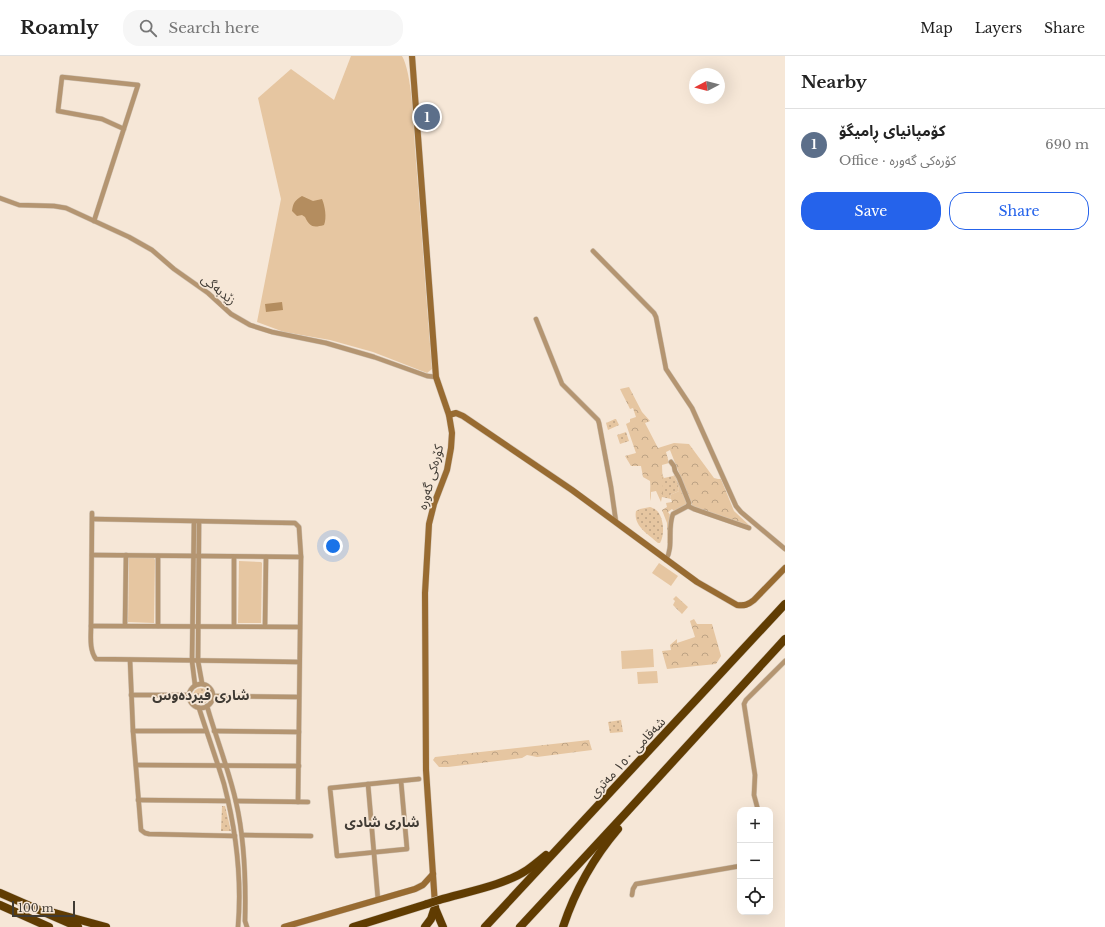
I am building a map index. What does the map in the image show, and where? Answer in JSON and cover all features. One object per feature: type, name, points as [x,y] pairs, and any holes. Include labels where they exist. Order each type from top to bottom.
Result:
[{"type":"highway","name":"شەقامی ١٥٠ مەتری","points":[[485,927],[785,604]]},
{"type":"highway","points":[[520,927],[785,639]]},
{"type":"highway","points":[[564,927],[574,899],[598,855],[660,775]]},
{"type":"highway","points":[[356,926],[434,904],[515,876],[526,870],[567,838]]},
{"type":"highway","points":[[0,893],[78,927]]},
{"type":"highway","points":[[425,927],[431,919],[434,904]]},
{"type":"highway","points":[[434,904],[443,927]]},
{"type":"highway","points":[[0,905],[37,924],[49,927]]},
{"type":"highway","points":[[46,913],[56,912],[106,927]]},
{"type":"street","name":"کۆرەکی گەورە","points":[[412,56],[436,377],[449,415],[452,433],[451,448],[446,470],[434,504],[429,524],[424,594],[426,770],[434,874],[434,904]]},
{"type":"street","points":[[94,221],[124,129],[138,85],[62,77],[58,111],[102,119],[124,129]]},
{"type":"street","name":"زێدبەگی","points":[[0,198],[19,205],[54,206],[66,208],[129,237],[147,247],[208,293],[231,314],[250,325],[272,332],[326,343],[383,360],[427,376],[436,377]]},
{"type":"street","points":[[593,251],[654,313],[666,368],[692,408],[736,506],[741,512],[785,549]]},
{"type":"street","points":[[536,319],[562,384],[598,420],[616,522]]},
{"type":"street","points":[[449,415],[456,414],[463,416],[616,522],[697,582],[737,605],[743,606],[749,604],[761,594],[785,568]]},
{"type":"street","points":[[671,462],[679,478],[688,506]]},
{"type":"street","points":[[666,560],[670,550],[673,514],[688,506]]},
{"type":"street","points":[[688,506],[750,528]]},
{"type":"street","points":[[92,513],[91,626],[93,655],[96,659],[299,662]]},
{"type":"street","points":[[93,520],[295,523],[298,527],[301,557],[298,697],[298,802]]},
{"type":"street","points":[[195,685],[192,661],[195,626],[196,522]]},
{"type":"street","points":[[92,555],[301,557]]},
{"type":"street","points":[[125,625],[126,555]]},
{"type":"street","points":[[158,556],[158,626]]},
{"type":"street","points":[[234,557],[234,626]]},
{"type":"street","points":[[266,557],[266,626]]},
{"type":"street","points":[[91,626],[300,627]]},
{"type":"street","points":[[195,626],[198,661],[202,683]]},
{"type":"street","points":[[130,660],[133,730],[140,827],[142,831],[145,833],[235,836]]},
{"type":"street","points":[[757,807],[754,795],[755,775],[744,704],[746,700],[785,660]]},
{"type":"street","points":[[199,708],[206,706],[211,702],[213,696],[210,687],[202,683],[195,685],[189,695],[191,703],[199,708],[228,801],[235,836],[238,873],[238,927]]},
{"type":"street","points":[[131,695],[189,695]]},
{"type":"street","points":[[213,696],[298,697]]},
{"type":"street","points":[[206,706],[236,801],[242,835],[245,868],[245,921],[247,927]]},
{"type":"street","points":[[133,730],[206,731]]},
{"type":"street","points":[[214,731],[299,732]]},
{"type":"street","points":[[136,765],[298,766]]},
{"type":"street","points":[[401,781],[407,849],[337,856],[330,788],[419,779]]},
{"type":"street","points":[[368,784],[378,900]]},
{"type":"street","points":[[138,800],[228,801]]},
{"type":"street","points":[[236,801],[308,802]]},
{"type":"street","points":[[242,835],[311,836]]},
{"type":"street","points":[[632,895],[636,884],[737,867]]},
{"type":"street","points":[[284,927],[420,887],[434,874]]},
{"type":"green space","points":[[351,56],[402,56],[408,75],[413,114],[432,369],[427,373],[373,352],[330,340],[284,332],[257,322],[281,199],[258,98],[291,69],[334,100]]},
{"type":"green space","points":[[629,387],[642,412],[650,421],[645,423],[658,448],[674,443],[689,444],[714,478],[721,479],[734,511],[750,526],[692,506],[670,450],[666,452],[669,463],[662,465],[663,491],[661,502],[656,491],[651,492],[651,501],[650,481],[643,477],[641,466],[631,466],[625,456],[636,453],[626,424],[630,422],[630,419],[636,417],[633,408],[630,409],[620,389]]},
{"type":"green space","points":[[615,419],[619,425],[608,430],[606,423]]},
{"type":"green space","points":[[626,432],[629,441],[620,444],[617,435]]},
{"type":"green space","points":[[662,474],[664,478],[673,476],[677,481],[679,491],[670,495],[671,499],[662,497]]},
{"type":"green space","points":[[676,474],[681,482],[687,504],[674,511],[672,509],[668,512],[671,516],[669,544],[667,543],[667,523],[662,510],[667,507],[666,503],[672,502],[670,495],[679,491],[677,481],[673,476]]},
{"type":"green space","points":[[650,507],[659,513],[661,517],[663,535],[660,543],[646,533],[637,521],[636,511]]},
{"type":"green space","points":[[129,558],[154,558],[155,560],[154,623],[128,622]]},
{"type":"green space","points":[[239,561],[262,563],[261,623],[238,623]]},
{"type":"green space","points":[[659,563],[678,576],[671,586],[652,573]]},
{"type":"green space","points":[[676,596],[688,607],[682,614],[673,605],[675,601],[673,599]]},
{"type":"green space","points":[[694,619],[697,624],[712,624],[721,656],[716,664],[667,669],[662,651],[671,650],[670,645],[677,639],[677,643],[695,637],[690,621]]},
{"type":"green space","points":[[653,649],[654,667],[622,669],[621,651]]},
{"type":"green space","points":[[657,671],[658,683],[638,684],[637,672]]},
{"type":"green space","points":[[201,688],[208,693],[209,696],[204,703],[201,704],[194,699],[193,696],[198,689]]},
{"type":"green space","points":[[621,720],[623,732],[610,733],[608,722]]},
{"type":"green space","points":[[589,740],[592,750],[537,757],[527,755],[522,758],[448,767],[439,767],[433,760],[435,757]]},
{"type":"green space","points":[[222,806],[225,806],[231,831],[221,831]]},
{"type":"shaded area","points":[[302,196],[313,201],[322,199],[325,212],[324,225],[312,226],[305,217],[302,215],[297,216],[292,211],[295,202]]},
{"type":"shaded area","points":[[282,302],[283,310],[266,312],[265,304]]},
{"type":"place","name":"کۆمپانیای ڕامیگۆ","points":[[427,117]]},
{"type":"district","name":"شاری فیردەوس","points":[[201,695]]},
{"type":"district","name":"شاری شادی","points":[[382,822]]}]
